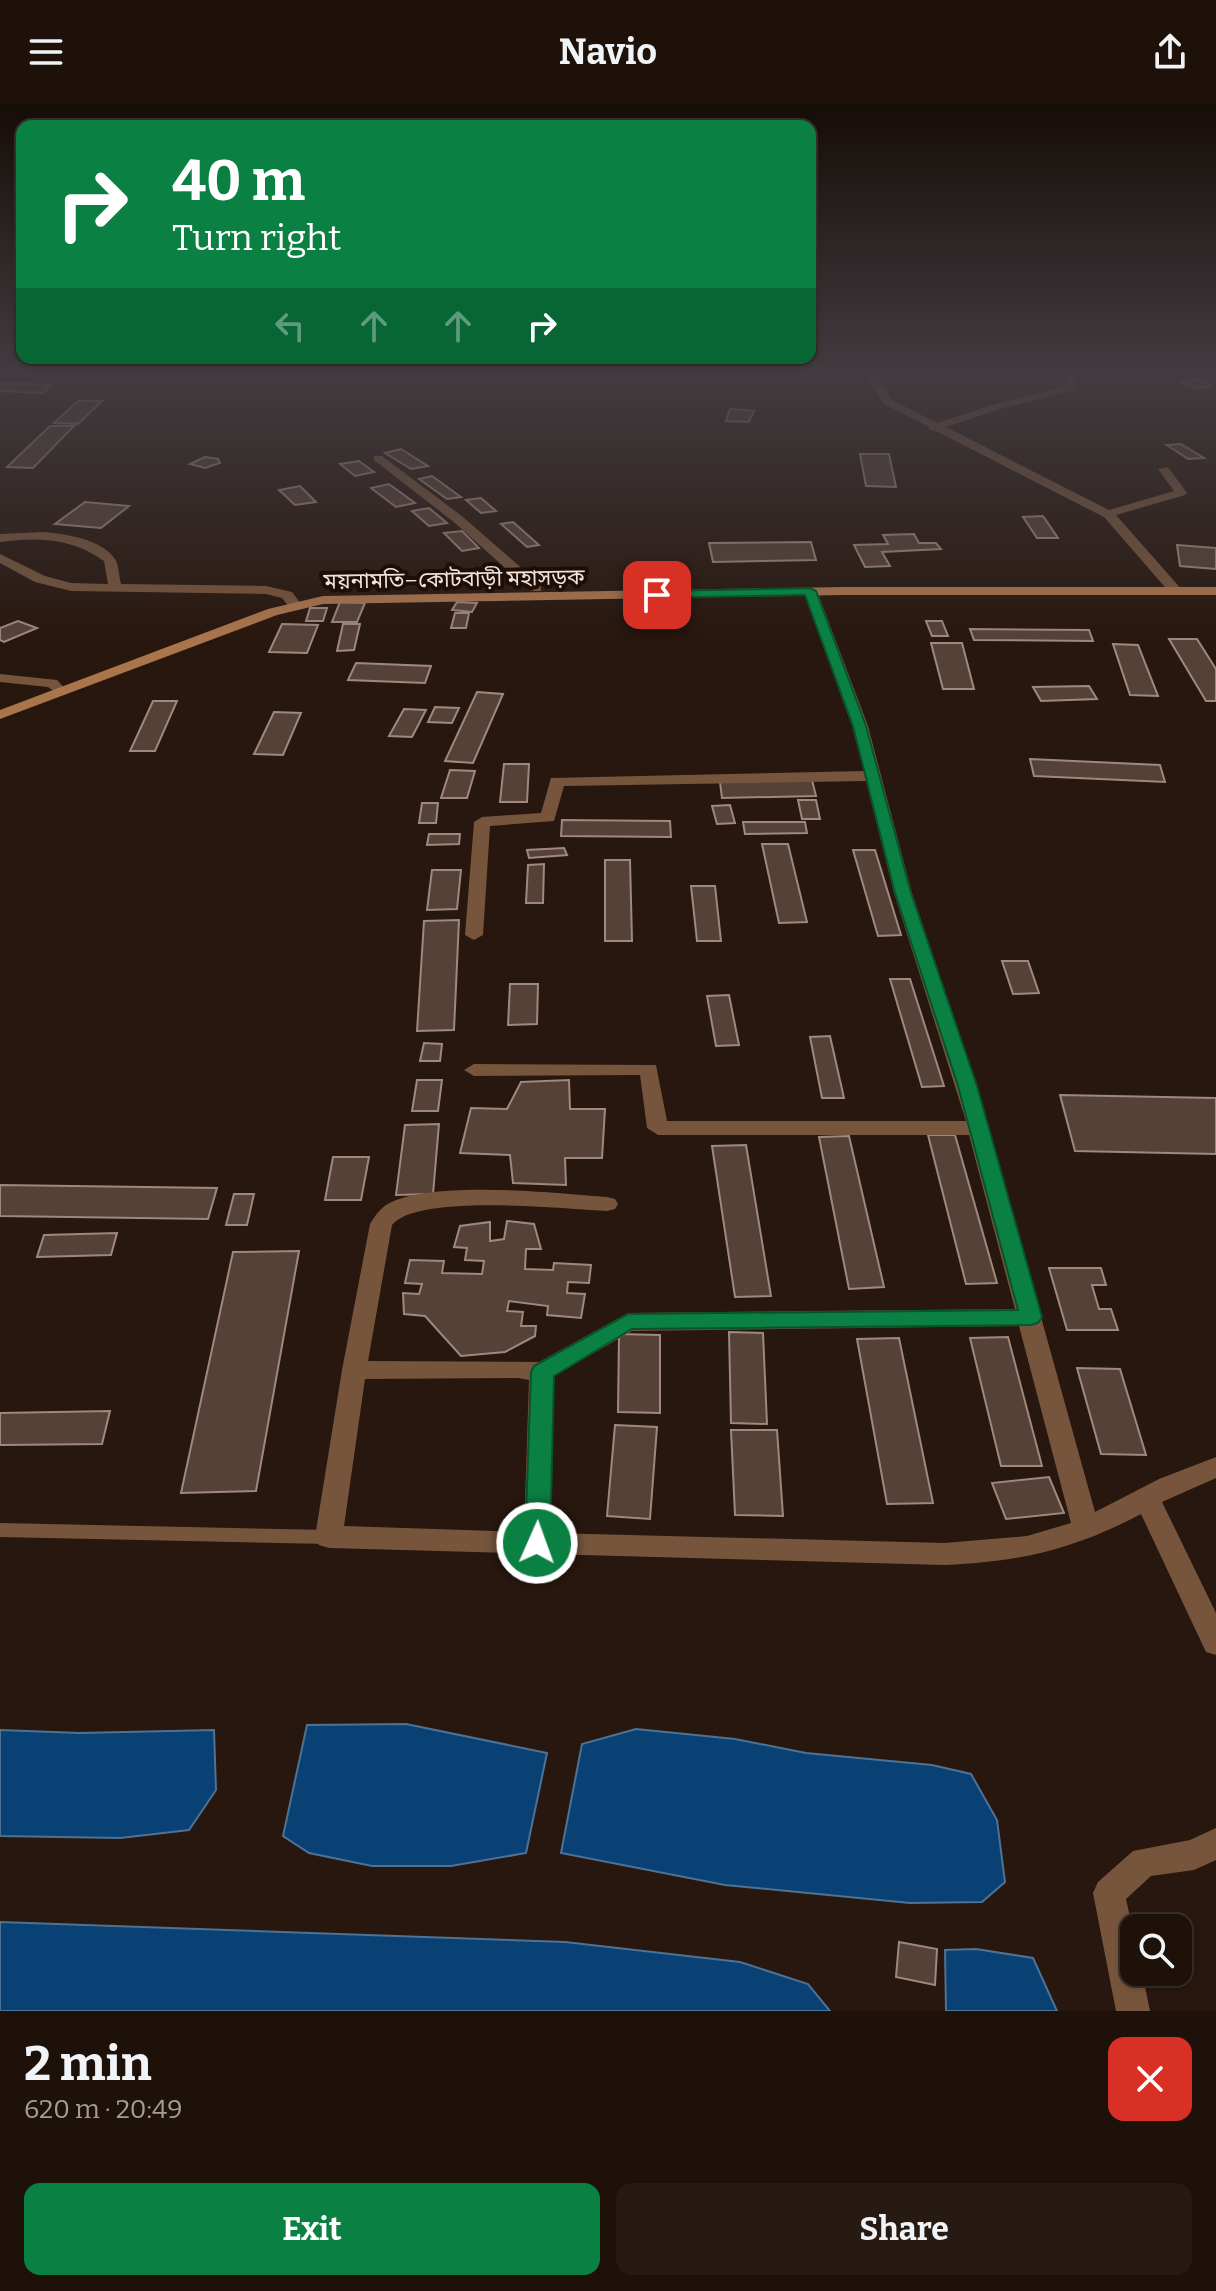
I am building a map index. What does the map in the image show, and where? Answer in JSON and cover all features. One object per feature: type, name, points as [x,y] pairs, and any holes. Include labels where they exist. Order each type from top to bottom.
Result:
[{"type":"main road","name":"ময়নামতি–কোটবাড়ী মহাসড়ক","points":[[291,600],[1173,586],[1216,581]]},
{"type":"main road","name":"ময়নামতি–কোটবাড়ী মহাসড়ক","points":[[0,702],[56,687],[324,589],[1173,586],[1216,591]]},
{"type":"main road","name":"ময়নামতি–কোটবাড়ী মহাসড়ক","points":[[0,715],[56,687]]},
{"type":"street","points":[[384,462],[439,501],[536,588]]},
{"type":"street","points":[[1007,462],[1108,514],[1173,586]]},
{"type":"street","points":[[1108,514],[1181,493],[1164,469]]},
{"type":"street","points":[[0,538],[46,535],[85,543],[110,560],[115,588]]},
{"type":"street","points":[[0,558],[53,584],[266,590],[291,600]]},
{"type":"street","points":[[810,591],[860,726],[903,893],[979,1128],[1086,1529]]},
{"type":"street","points":[[0,678],[56,687]]},
{"type":"street","points":[[474,935],[482,822],[548,818],[557,781],[873,776]]},
{"type":"street","points":[[474,1070],[649,1069],[658,1128],[979,1128]]},
{"type":"street","points":[[607,1204],[443,1200],[401,1207],[390,1212],[381,1224],[354,1370],[329,1537],[976,1553],[1029,1547],[1086,1529],[1193,1474],[1216,1467]]},
{"type":"street","points":[[354,1370],[518,1369],[542,1372],[628,1322],[1031,1317]]},
{"type":"street","points":[[537,1543],[542,1372]]},
{"type":"street","points":[[1147,1499],[1216,1643]]},
{"type":"street","points":[[1133,2011],[1109,1893],[1144,1862],[1194,1855],[1216,1843]]},
{"type":"lane","points":[[0,1530],[329,1537]]},
{"type":"water","points":[[406,1724],[547,1753],[526,1853],[451,1866],[372,1866],[309,1853],[283,1836],[307,1725]]},
{"type":"water","points":[[636,1729],[735,1739],[806,1753],[932,1765],[971,1774],[997,1820],[1005,1882],[982,1902],[910,1903],[725,1885],[561,1853],[582,1744]]},
{"type":"water","points":[[0,1730],[80,1733],[214,1730],[216,1790],[189,1830],[120,1838],[0,1836]]},
{"type":"water","points":[[0,1922],[565,1942],[740,1962],[808,1984],[830,2011],[0,2011]]},
{"type":"water","points":[[976,1949],[1033,1958],[1057,2011],[946,2011],[945,1950]]},
{"type":"building","points":[[12,462],[39,462],[33,468],[7,467]]},
{"type":"building","points":[[194,462],[220,463],[205,468],[190,464]]},
{"type":"building","points":[[360,462],[374,472],[355,476],[340,464]]},
{"type":"building","points":[[400,462],[422,462],[428,466],[411,469]]},
{"type":"building","points":[[861,462],[891,462],[896,487],[866,486]]},
{"type":"building","points":[[432,476],[461,497],[447,499],[419,479]]},
{"type":"building","points":[[389,484],[415,503],[396,507],[371,488]]},
{"type":"building","points":[[300,486],[316,502],[295,505],[279,490]]},
{"type":"building","points":[[481,498],[496,511],[481,513],[466,500]]},
{"type":"building","points":[[85,502],[129,506],[101,528],[55,524]]},
{"type":"building","points":[[429,508],[447,523],[429,526],[412,511]]},
{"type":"building","points":[[1043,516],[1058,538],[1037,538],[1023,517]]},
{"type":"building","points":[[513,522],[539,545],[527,547],[501,524]]},
{"type":"building","points":[[462,531],[479,548],[462,551],[444,533]]},
{"type":"building","points":[[914,534],[919,543],[936,543],[941,549],[882,552],[890,566],[865,567],[854,545],[888,544],[883,535]]},
{"type":"building","points":[[811,542],[816,560],[713,562],[709,543]]},
{"type":"building","points":[[1177,545],[1216,548],[1216,569],[1180,566]]},
{"type":"building","points":[[340,602],[365,603],[357,622],[332,622]]},
{"type":"building","points":[[457,602],[477,603],[472,612],[452,610]]},
{"type":"building","points":[[310,608],[327,608],[323,621],[306,621]]},
{"type":"building","points":[[455,613],[469,613],[466,628],[451,628]]},
{"type":"building","points":[[18,621],[37,628],[4,642],[0,640],[0,628]]},
{"type":"building","points":[[926,621],[942,621],[948,636],[932,636]]},
{"type":"building","points":[[282,624],[318,625],[307,653],[269,652]]},
{"type":"building","points":[[343,624],[360,624],[354,650],[337,651]]},
{"type":"building","points":[[970,629],[1089,630],[1093,641],[974,640]]},
{"type":"building","points":[[1169,639],[1197,639],[1216,669],[1216,701],[1206,701]]},
{"type":"building","points":[[931,643],[962,643],[974,689],[943,689]]},
{"type":"building","points":[[1113,644],[1138,645],[1158,696],[1130,695]]},
{"type":"building","points":[[356,663],[431,666],[425,683],[348,680]]},
{"type":"building","points":[[1089,686],[1097,699],[1041,701],[1033,687]]},
{"type":"building","points":[[477,692],[503,694],[473,763],[445,761]]},
{"type":"building","points":[[153,701],[177,701],[155,751],[130,751]]},
{"type":"building","points":[[435,707],[459,708],[452,723],[428,722]]},
{"type":"building","points":[[404,709],[426,710],[412,737],[389,736]]},
{"type":"building","points":[[274,712],[301,713],[283,755],[254,754]]},
{"type":"building","points":[[1030,759],[1160,765],[1165,782],[1034,776]]},
{"type":"building","points":[[504,764],[529,764],[527,802],[500,802]]},
{"type":"building","points":[[450,770],[475,771],[467,798],[441,798]]},
{"type":"building","points":[[812,780],[816,796],[722,798],[720,782]]},
{"type":"building","points":[[798,800],[816,800],[820,819],[802,819]]},
{"type":"building","points":[[422,803],[438,803],[436,823],[419,823]]},
{"type":"building","points":[[730,805],[735,823],[717,824],[712,806]]},
{"type":"building","points":[[562,820],[670,821],[671,837],[561,836]]},
{"type":"building","points":[[743,822],[805,822],[807,833],[745,834]]},
{"type":"building","points":[[429,834],[460,834],[459,844],[427,845]]},
{"type":"building","points":[[762,844],[788,844],[807,922],[779,923]]},
{"type":"building","points":[[564,848],[567,855],[529,858],[527,850]]},
{"type":"building","points":[[853,850],[875,850],[901,935],[878,936]]},
{"type":"building","points":[[605,860],[630,860],[632,941],[605,941]]},
{"type":"building","points":[[544,864],[543,903],[526,903],[528,865]]},
{"type":"building","points":[[432,870],[461,870],[457,909],[427,910]]},
{"type":"building","points":[[691,886],[715,886],[721,941],[697,941]]},
{"type":"building","points":[[459,920],[454,1030],[417,1031],[424,921]]},
{"type":"building","points":[[1002,961],[1028,961],[1039,993],[1013,994]]},
{"type":"building","points":[[890,979],[910,979],[944,1086],[922,1087]]},
{"type":"building","points":[[510,984],[538,984],[537,1024],[508,1025]]},
{"type":"building","points":[[729,995],[739,1045],[716,1046],[707,996]]},
{"type":"building","points":[[830,1036],[844,1098],[822,1098],[810,1037]]},
{"type":"building","points":[[424,1043],[442,1044],[440,1061],[420,1061]]},
{"type":"building","points":[[417,1080],[442,1080],[438,1111],[412,1111]]},
{"type":"building","points":[[569,1080],[570,1109],[605,1109],[602,1158],[565,1158],[566,1185],[513,1183],[510,1155],[460,1153],[471,1108],[507,1109],[521,1082]]},
{"type":"building","points":[[1060,1095],[1216,1098],[1216,1154],[1075,1151]]},
{"type":"building","points":[[439,1124],[433,1194],[396,1195],[405,1125]]},
{"type":"building","points":[[928,1135],[955,1135],[997,1283],[966,1284]]},
{"type":"building","points":[[849,1136],[884,1287],[849,1289],[819,1137]]},
{"type":"building","points":[[746,1145],[771,1296],[735,1297],[712,1146]]},
{"type":"building","points":[[333,1157],[369,1157],[361,1200],[325,1200]]},
{"type":"building","points":[[0,1185],[217,1188],[208,1219],[0,1216]]},
{"type":"building","points":[[234,1194],[254,1194],[247,1225],[226,1225]]},
{"type":"building","points":[[507,1221],[534,1224],[541,1249],[526,1249],[525,1269],[553,1270],[554,1263],[591,1265],[589,1283],[568,1282],[567,1293],[585,1294],[581,1318],[547,1315],[548,1306],[509,1301],[507,1311],[523,1312],[521,1326],[536,1326],[535,1336],[505,1352],[461,1356],[425,1316],[404,1314],[403,1293],[419,1294],[422,1284],[405,1283],[410,1260],[444,1261],[442,1273],[482,1274],[484,1261],[465,1260],[467,1248],[454,1247],[460,1226],[490,1222],[490,1241],[504,1239]]},
{"type":"building","points":[[117,1233],[111,1255],[37,1257],[44,1235]]},
{"type":"building","points":[[299,1251],[256,1491],[181,1493],[233,1252]]},
{"type":"building","points":[[1049,1268],[1101,1268],[1106,1285],[1092,1285],[1099,1309],[1111,1309],[1118,1330],[1067,1330]]},
{"type":"building","points":[[729,1332],[763,1333],[767,1424],[731,1423]]},
{"type":"building","points":[[619,1334],[660,1335],[660,1413],[618,1412]]},
{"type":"building","points":[[1008,1337],[1042,1466],[1001,1466],[970,1338]]},
{"type":"building","points":[[899,1338],[933,1503],[887,1504],[857,1339]]},
{"type":"building","points":[[1077,1368],[1120,1369],[1146,1455],[1101,1454]]},
{"type":"building","points":[[110,1411],[102,1444],[0,1445],[0,1413]]},
{"type":"building","points":[[615,1425],[657,1427],[650,1519],[607,1516]]},
{"type":"building","points":[[731,1430],[777,1430],[783,1516],[735,1515]]},
{"type":"building","points":[[1049,1477],[1064,1513],[1006,1519],[992,1483]]},
{"type":"building","points":[[899,1942],[937,1949],[935,1985],[896,1977]]},
{"type":"route","points":[[537,1543],[542,1372],[628,1322],[1031,1317],[967,1086],[903,893],[860,726],[810,591],[657,595]]}]
